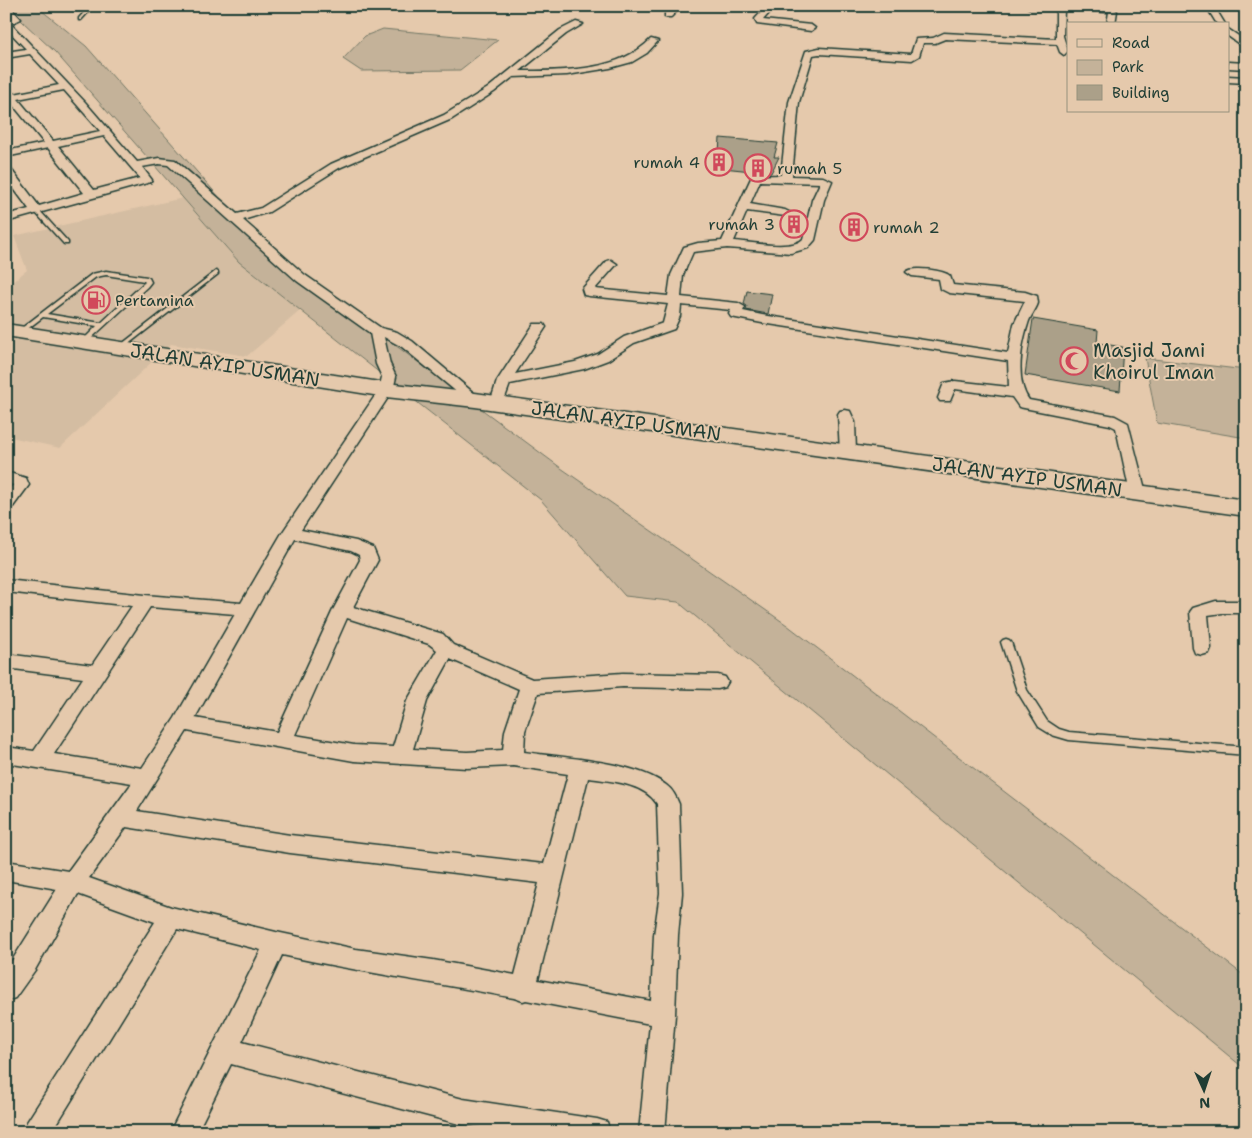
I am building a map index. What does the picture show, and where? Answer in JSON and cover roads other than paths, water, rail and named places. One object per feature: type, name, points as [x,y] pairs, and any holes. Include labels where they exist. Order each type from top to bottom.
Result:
[{"type":"main road","name":"JALAN AYIP USMAN","points":[[13,331],[386,390],[492,394],[848,452],[1246,508]]},
{"type":"street","points":[[668,15],[678,6]]},
{"type":"street","points":[[774,6],[764,13],[759,19],[760,22],[811,28]]},
{"type":"street","points":[[1029,6],[1112,10],[1111,22]]},
{"type":"street","points":[[1210,6],[1220,22]]},
{"type":"street","points":[[1059,53],[1064,53],[1059,36],[1064,30],[1061,7]]},
{"type":"street","points":[[6,219],[91,194],[148,180],[66,87],[30,51],[6,23],[17,19],[8,11]]},
{"type":"street","points":[[233,219],[265,210],[335,166],[448,117],[491,90],[563,32],[579,24]]},
{"type":"street","points":[[1230,32],[1244,43]]},
{"type":"street","points":[[786,178],[794,102],[809,53],[818,51],[912,57],[915,56],[919,41],[935,40],[944,36],[1062,42]]},
{"type":"street","points":[[1230,40],[1244,43]]},
{"type":"street","points":[[512,74],[552,72],[610,65],[632,58],[650,47],[654,41]]},
{"type":"street","points":[[6,55],[30,51]]},
{"type":"street","points":[[1230,65],[1246,66]]},
{"type":"street","points":[[1230,79],[1246,80]]},
{"type":"street","points":[[8,95],[66,87]]},
{"type":"street","points":[[1230,88],[1246,88]]},
{"type":"street","points":[[8,95],[91,194]]},
{"type":"street","points":[[6,154],[106,133]]},
{"type":"street","points":[[136,165],[170,162],[301,278],[376,331],[392,335],[492,394],[603,357],[629,340],[660,331],[669,326],[677,275],[688,250],[727,244],[791,249],[804,245],[809,240],[818,200],[826,181],[756,178],[727,244]]},
{"type":"street","points":[[6,170],[37,210]]},
{"type":"street","points":[[744,207],[785,212]]},
{"type":"street","points":[[611,264],[588,289],[589,292],[738,307],[736,314],[1014,358]]},
{"type":"street","points":[[912,272],[943,276],[946,279],[946,286],[948,288],[1025,296],[1032,299],[1032,304],[1021,322],[1014,358],[1019,399],[1024,404],[1115,421],[1123,426],[1138,493]]},
{"type":"street","points":[[492,394],[539,327]]},
{"type":"street","points":[[6,990],[26,962],[73,882],[121,817],[182,723],[245,609],[290,533],[386,390],[389,377],[383,364],[376,331]]},
{"type":"street","points":[[946,398],[946,388],[955,385],[1018,393]]},
{"type":"street","points":[[845,414],[848,452]]},
{"type":"street","points":[[6,477],[20,481],[21,485],[6,504]]},
{"type":"street","points":[[283,740],[342,610],[369,560],[367,552],[356,547],[290,533]]},
{"type":"street","points":[[6,586],[146,601],[245,609]]},
{"type":"street","points":[[38,760],[146,601]]},
{"type":"street","points":[[1202,648],[1199,612],[1225,606],[1246,607]]},
{"type":"street","points":[[342,610],[436,639],[443,644],[446,650],[530,686],[623,680],[718,682]]},
{"type":"street","points":[[401,756],[417,701],[446,650]]},
{"type":"street","points":[[6,661],[97,672]]},
{"type":"street","points":[[513,758],[515,731],[530,686]]},
{"type":"street","points":[[182,723],[354,753],[467,760],[513,758],[612,773],[642,781],[665,797],[668,804],[672,893],[666,935],[663,1015],[652,1132]]},
{"type":"street","points":[[6,755],[147,777]]},
{"type":"street","points":[[523,990],[580,769]]},
{"type":"street","points":[[121,817],[290,844],[552,875]]},
{"type":"street","points":[[6,870],[73,882],[171,917],[276,943],[356,960],[433,971],[523,990],[663,1015]]},
{"type":"street","points":[[38,1132],[171,917]]},
{"type":"street","points":[[183,1132],[276,943]]},
{"type":"street","points":[[225,1050],[463,1112],[597,1132]]},
{"type":"lane","points":[[80,19],[92,6]]},
{"type":"lane","points":[[37,210],[66,243]]},
{"type":"lane","points":[[13,331],[41,315],[94,275],[106,273],[147,278],[148,282],[145,286],[83,343]]},
{"type":"lane","points":[[120,348],[216,273]]},
{"type":"lane","points":[[41,315],[103,325]]},
{"type":"lane","points":[[1006,642],[1022,691],[1043,724],[1056,732],[1069,736],[1246,751]]},
{"type":"place","name":"rumah 4","points":[[719,162]]},
{"type":"place","name":"rumah 5","points":[[758,168]]},
{"type":"place","name":"rumah 3","points":[[794,224]]},
{"type":"place","name":"rumah 2","points":[[854,227]]},
{"type":"place","name":"Pertamina","points":[[96,300]]},
{"type":"place","name":"Masjid Jami Khoirul Iman","points":[[1074,361]]}]
